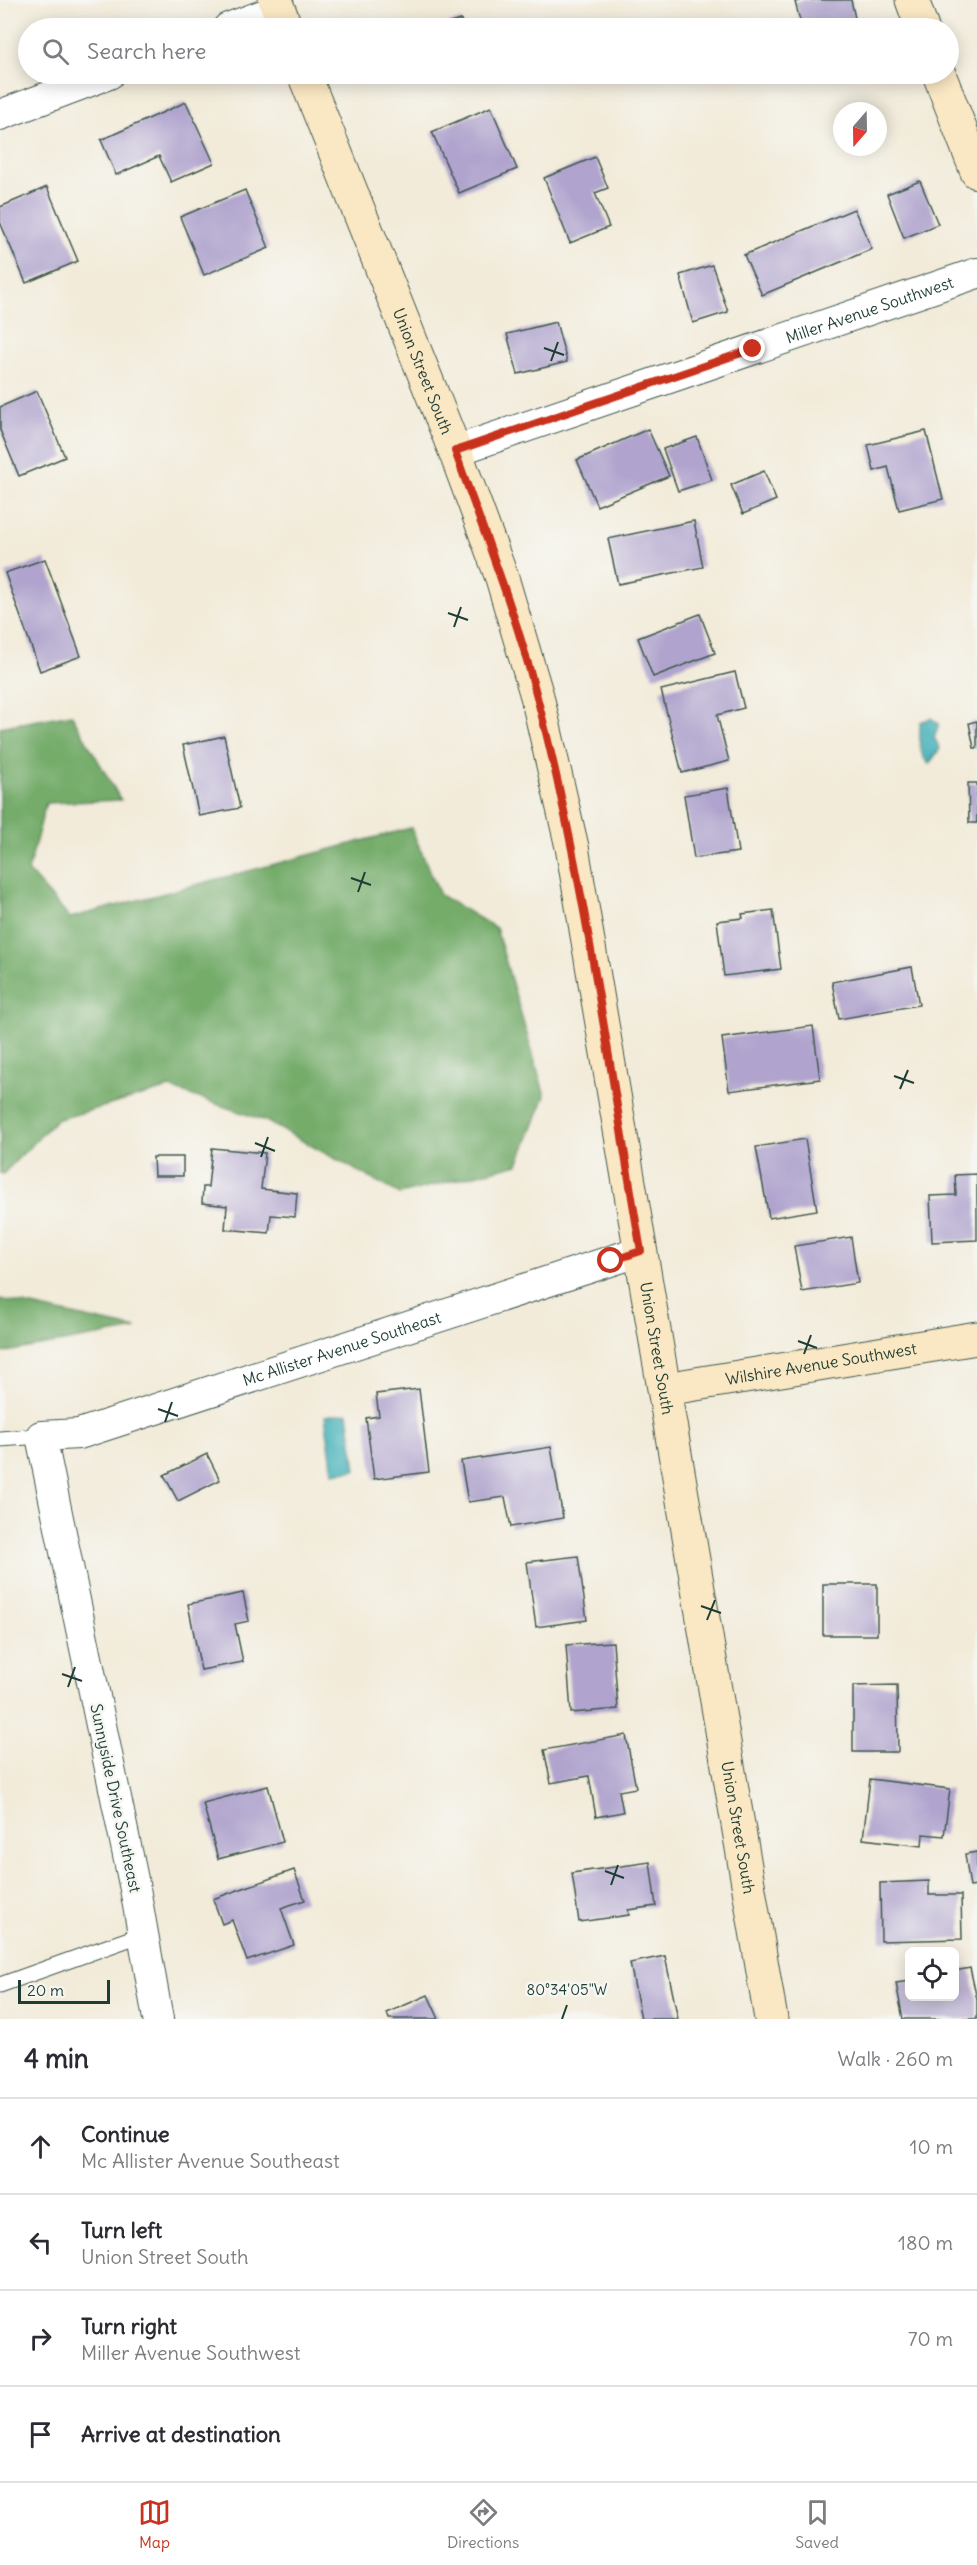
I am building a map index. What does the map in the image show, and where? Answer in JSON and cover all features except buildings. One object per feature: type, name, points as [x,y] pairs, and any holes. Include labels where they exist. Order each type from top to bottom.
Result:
[{"type":"main road","points":[[912,0],[918,18]]},
{"type":"main road","name":"Union Street South","points":[[308,84],[455,451],[502,578],[543,720],[572,847],[771,2019]]},
{"type":"main road","points":[[943,84],[975,164]]},
{"type":"main road","name":"Wilshire Avenue Southwest","points":[[665,1389],[977,1338]]},
{"type":"street","points":[[260,18],[280,12]]},
{"type":"street","points":[[0,115],[82,84]]},
{"type":"street","name":"Miller Avenue Southwest","points":[[455,451],[977,273]]},
{"type":"street","name":"Mc Allister Avenue Southeast","points":[[41,1436],[79,1434],[641,1251]]},
{"type":"street","name":"Sunnyside Drive Southeast","points":[[41,1436],[143,1934],[158,2019]]},
{"type":"lane","points":[[0,1439],[41,1436]]},
{"type":"lane","points":[[0,1985],[143,1934]]},
{"type":"green space","points":[[71,714],[121,800],[46,803],[28,871],[70,918],[411,828],[440,895],[496,928],[545,1096],[518,1164],[400,1194],[266,1121],[170,1088],[56,1120],[3,1174],[0,1173],[0,727]]},
{"type":"green space","points":[[0,1299],[137,1329],[0,1353]]},
{"type":"water","points":[[931,718],[939,724],[934,737],[940,749],[929,764],[921,750],[920,722]]},
{"type":"water","points":[[348,1413],[356,1470],[333,1473],[325,1416]]},
{"type":"route","points":[[611,1261],[641,1251],[572,847],[537,696],[502,578],[455,451],[753,349]]}]
